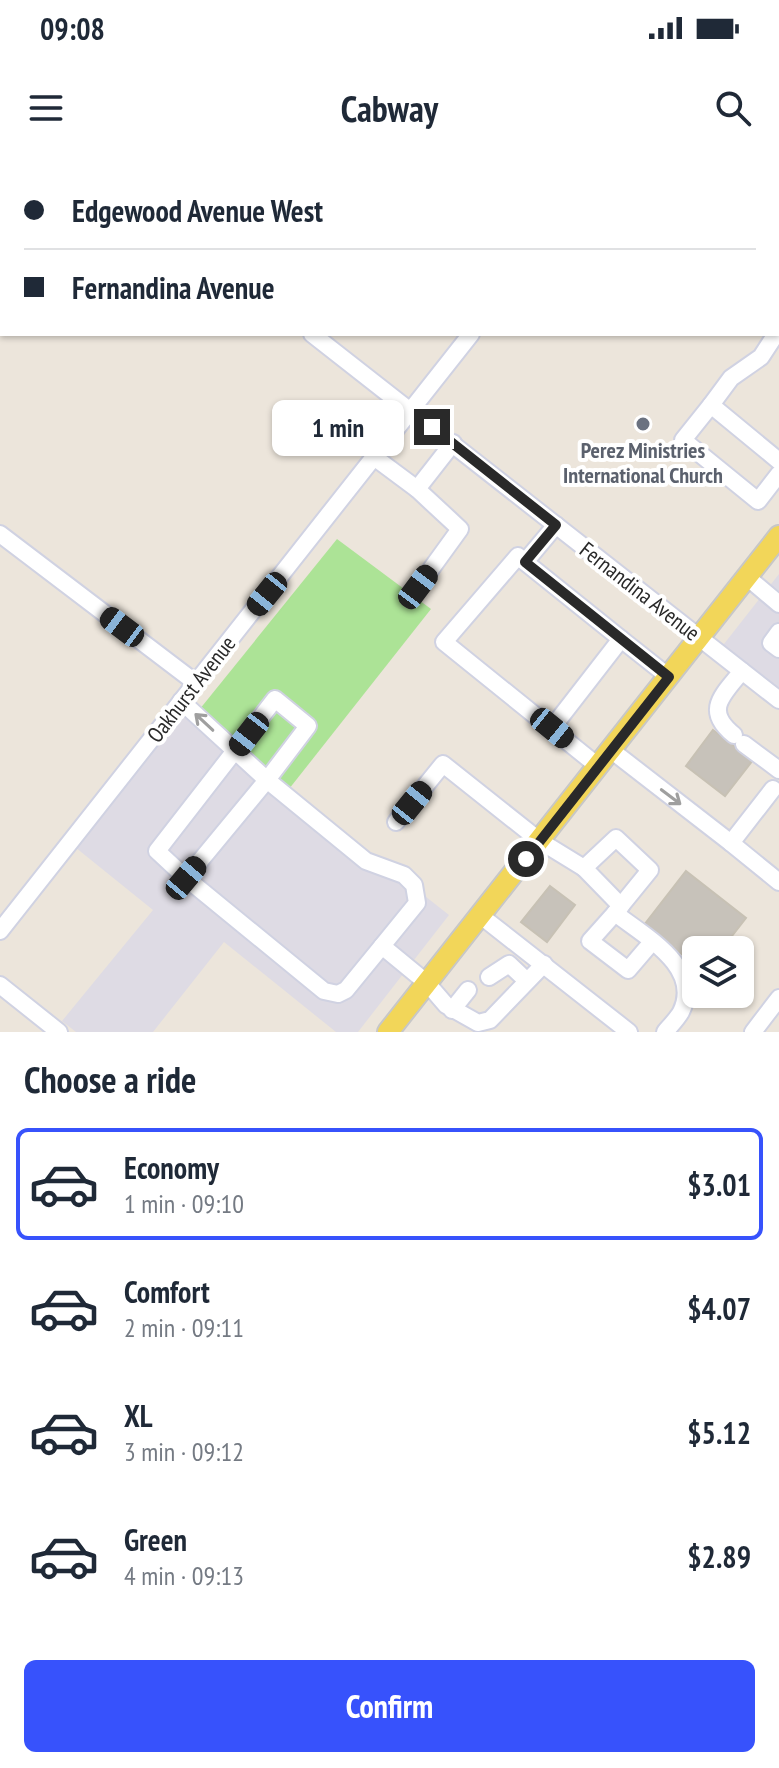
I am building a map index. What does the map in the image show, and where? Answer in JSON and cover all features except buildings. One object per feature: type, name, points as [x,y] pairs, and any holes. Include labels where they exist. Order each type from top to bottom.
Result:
[{"type":"main road","points":[[388,1032],[779,536]]},
{"type":"street","name":"Fernandina Avenue","points":[[315,336],[779,700]]},
{"type":"street","name":"Oakhurst Avenue","points":[[0,931],[469,336]]},
{"type":"street","points":[[775,336],[761,357],[731,378],[683,440],[758,501],[772,497],[779,474]]},
{"type":"street","points":[[711,405],[779,461]]},
{"type":"street","points":[[417,489],[453,443]]},
{"type":"street","points":[[374,457],[417,489],[460,529],[418,587]]},
{"type":"street","points":[[525,562],[556,525]]},
{"type":"street","points":[[0,534],[196,683]]},
{"type":"street","points":[[669,677],[518,556],[444,642],[552,728],[605,758],[777,876]]},
{"type":"street","points":[[747,577],[779,604]]},
{"type":"street","points":[[779,632],[771,643],[779,649]]},
{"type":"street","points":[[552,728],[621,639]]},
{"type":"street","points":[[742,671],[720,700],[717,709],[721,725],[779,770]]},
{"type":"street","points":[[181,701],[236,751],[267,780],[366,861],[404,875],[414,885],[417,903],[346,990],[338,994],[324,991],[186,878],[157,851],[236,751],[275,699],[308,726],[267,780],[186,878]]},
{"type":"street","points":[[396,822],[443,764],[540,841],[584,868],[618,909],[674,960],[680,970],[686,993],[680,1013],[665,1032]]},
{"type":"street","points":[[731,843],[773,789]]},
{"type":"street","points":[[584,868],[616,838],[650,870],[590,941],[628,970],[652,942]]},
{"type":"street","points":[[481,916],[629,1032]]},
{"type":"street","points":[[382,946],[427,983],[452,1010],[478,1023],[490,1020],[544,964]]},
{"type":"street","points":[[489,977],[509,964],[527,981]]},
{"type":"street","points":[[0,985],[59,1032]]},
{"type":"street","points":[[452,1010],[468,990]]},
{"type":"street","points":[[753,1032],[779,998]]},
{"type":"shaded area","points":[[779,574],[779,708],[713,658]]},
{"type":"shaded area","points":[[175,699],[449,915],[358,1032],[336,1032],[224,942],[153,1032],[76,1032],[62,1021],[153,910],[65,839]]},
{"type":"green space","points":[[337,539],[431,609],[289,789],[195,715]]},
{"type":"place","name":"Perez Ministries International Church","points":[[643,424]]},
{"type":"route","points":[[432,427],[556,525],[525,562],[669,677],[526,859]]}]
